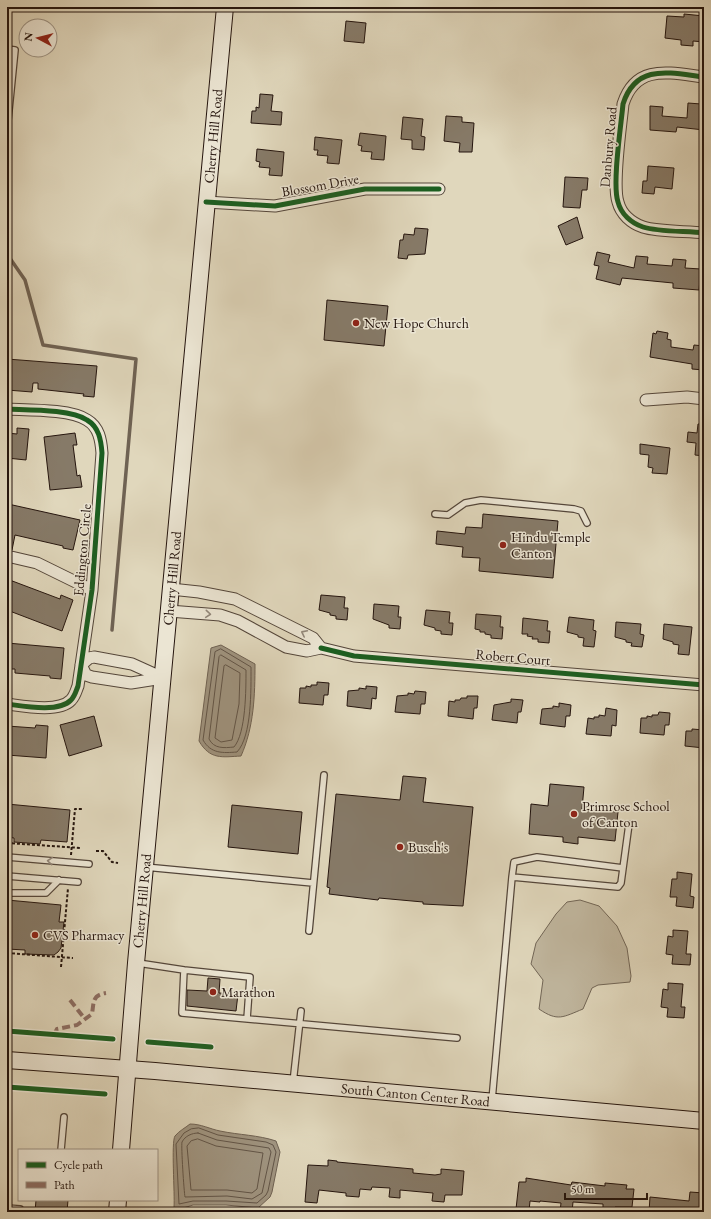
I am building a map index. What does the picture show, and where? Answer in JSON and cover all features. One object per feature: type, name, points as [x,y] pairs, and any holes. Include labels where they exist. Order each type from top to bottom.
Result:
[{"type":"main road","name":"Cherry Hill Road","points":[[121,1149],[136,963],[225,7]]},
{"type":"main road","name":"South Canton Center Road","points":[[7,1060],[128,1068],[491,1102],[704,1120]]},
{"type":"main road","points":[[117,1212],[118,1201]]},
{"type":"street","name":"Danbury Road","points":[[704,76],[663,73],[645,76],[633,85],[623,104],[616,188],[617,201],[626,216],[634,223],[645,227],[704,233]]},
{"type":"street","name":"Blossom Drive","points":[[206,202],[275,206],[365,189],[438,189]]},
{"type":"street","points":[[646,400],[687,397],[704,399]]},
{"type":"street","name":"Eddington Circle","points":[[7,409],[43,411],[82,417],[88,420],[99,435],[102,453],[92,590],[81,665],[74,696],[65,705],[52,708],[7,704]]},
{"type":"street","points":[[7,556],[37,563],[92,590]]},
{"type":"street","name":"Robert Court","points":[[171,589],[199,592],[235,599],[313,638],[321,648]]},
{"type":"street","name":"Robert Court","points":[[169,611],[220,615],[238,621],[286,647],[307,651],[321,648],[354,656],[704,685]]},
{"type":"street","points":[[94,657],[132,664],[163,678],[131,683],[92,677],[86,675],[81,665],[89,658],[94,657]]},
{"type":"lane","points":[[7,48],[15,50],[7,130]]},
{"type":"lane","points":[[435,514],[448,515],[465,503],[482,500],[574,509],[581,511],[587,523]]},
{"type":"lane","points":[[309,931],[324,776]]},
{"type":"lane","points":[[512,877],[618,887],[621,883],[629,824]]},
{"type":"lane","points":[[7,857],[89,864]]},
{"type":"lane","points":[[491,1102],[514,862],[526,858],[537,857],[623,868]]},
{"type":"lane","points":[[145,867],[313,883]]},
{"type":"lane","points":[[7,876],[78,882]]},
{"type":"lane","points":[[7,893],[46,893],[59,880]]},
{"type":"lane","points":[[136,963],[250,977],[247,1019]]},
{"type":"lane","points":[[184,970],[182,1013],[457,1038]]},
{"type":"lane","points":[[293,1084],[301,1010]]},
{"type":"lane","points":[[61,1149],[64,1117]]},
{"type":"lane","points":[[7,1208],[20,1209]]},
{"type":"path","points":[[71,856],[75,809],[84,809]]},
{"type":"path","points":[[7,843],[82,848]]},
{"type":"path","points":[[96,851],[103,851],[112,862],[118,863]]},
{"type":"path","points":[[61,967],[68,888]]},
{"type":"path","points":[[7,952],[73,958]]},
{"type":"shaded area","points":[[580,900],[599,906],[617,926],[627,948],[631,976],[630,982],[598,985],[592,988],[583,1009],[561,1017],[551,1016],[539,1009],[543,980],[531,964],[536,943],[556,914],[567,902]]},
{"type":"water","points":[[221,645],[255,664],[253,711],[249,734],[241,756],[217,756],[208,752],[199,741],[211,648]]},
{"type":"water","points":[[190,1124],[220,1131],[262,1137],[276,1141],[280,1152],[270,1197],[258,1208],[226,1205],[193,1205],[177,1210],[174,1207],[174,1140],[175,1136],[180,1131]]},
{"type":"building","points":[[684,14],[704,16],[704,42],[693,41],[693,46],[681,45],[681,40],[665,38],[667,16],[684,17]]},
{"type":"building","points":[[346,21],[366,23],[364,43],[344,41]]},
{"type":"building","points":[[260,94],[273,95],[271,111],[282,112],[281,125],[251,123],[252,111],[256,111],[256,107],[259,108]]},
{"type":"building","points":[[688,103],[701,104],[700,109],[704,109],[704,130],[677,127],[676,132],[650,130],[650,106],[663,107],[662,116],[687,118]]},
{"type":"building","points":[[446,116],[462,117],[462,122],[474,123],[472,152],[459,152],[460,143],[444,141]]},
{"type":"building","points":[[403,117],[423,119],[421,136],[425,137],[424,150],[412,149],[412,140],[401,139]]},
{"type":"building","points":[[360,133],[386,136],[384,160],[371,159],[372,152],[361,151],[362,146],[358,145]]},
{"type":"building","points":[[315,137],[342,140],[339,164],[327,163],[328,156],[317,155],[318,150],[314,150]]},
{"type":"building","points":[[257,149],[284,152],[282,176],[269,175],[270,168],[259,167],[260,162],[256,161]]},
{"type":"building","points":[[648,166],[674,168],[672,189],[655,187],[654,194],[642,193],[643,181],[647,181]]},
{"type":"building","points":[[565,177],[588,178],[587,190],[582,190],[580,208],[563,207]]},
{"type":"building","points":[[577,217],[583,238],[566,245],[558,226]]},
{"type":"building","points":[[415,228],[428,229],[425,254],[408,255],[407,259],[398,258],[400,240],[403,240],[404,234],[414,235]]},
{"type":"building","points":[[597,252],[610,255],[608,262],[634,268],[636,256],[648,257],[647,264],[672,266],[673,259],[686,260],[685,268],[701,269],[699,290],[673,288],[673,283],[622,278],[620,285],[596,279],[599,266],[594,265]]},
{"type":"building","name":"New Hope Church","points":[[327,300],[388,306],[384,346],[324,340]]},
{"type":"building","points":[[657,331],[668,333],[667,339],[671,340],[671,347],[693,350],[694,345],[704,346],[704,370],[692,369],[692,364],[650,357],[653,333],[656,334]]},
{"type":"building","points":[[7,359],[97,366],[94,397],[83,396],[84,394],[38,389],[38,383],[33,383],[32,392],[7,390]]},
{"type":"building","points":[[698,424],[704,424],[704,456],[695,455],[696,443],[687,442],[688,432],[697,433]]},
{"type":"building","points":[[17,428],[29,429],[26,460],[7,458],[7,433],[17,434]]},
{"type":"building","points":[[75,433],[77,445],[73,445],[77,476],[80,475],[82,487],[50,490],[44,437]]},
{"type":"building","points":[[640,444],[670,448],[667,474],[652,473],[653,468],[648,467],[649,455],[640,454]]},
{"type":"building","points":[[8,504],[80,520],[73,550],[63,548],[63,546],[15,535],[12,550],[7,549]]},
{"type":"building","name":"Hindu Temple Canton","points":[[483,514],[558,521],[553,578],[479,571],[480,558],[462,557],[463,547],[436,544],[437,531],[465,534],[466,527],[482,528]]},
{"type":"building","points":[[7,579],[60,599],[61,595],[73,600],[62,631],[7,610]]},
{"type":"building","points":[[321,595],[345,597],[344,608],[348,608],[347,620],[336,619],[336,616],[319,610]]},
{"type":"building","points":[[374,604],[399,606],[398,617],[401,617],[400,629],[389,628],[389,625],[373,619]]},
{"type":"building","points":[[426,610],[450,612],[449,623],[453,623],[452,635],[441,634],[441,631],[424,625]]},
{"type":"building","points":[[476,614],[501,616],[500,627],[503,627],[502,639],[491,638],[491,635],[475,629]]},
{"type":"building","points":[[569,617],[594,620],[593,630],[596,631],[594,647],[583,646],[584,638],[567,632]]},
{"type":"building","points":[[523,618],[548,621],[547,631],[550,631],[549,643],[538,642],[538,639],[532,639],[533,637],[527,636],[528,634],[522,634]]},
{"type":"building","points":[[616,622],[641,624],[640,634],[644,635],[642,647],[631,646],[632,643],[615,637]]},
{"type":"building","points":[[664,624],[692,627],[689,655],[678,654],[679,645],[663,639]]},
{"type":"building","points":[[7,643],[64,648],[61,679],[50,678],[50,676],[15,673],[15,669],[7,669]]},
{"type":"building","points":[[317,682],[329,683],[328,695],[324,695],[323,705],[299,703],[300,688],[317,685]]},
{"type":"building","points":[[366,686],[377,687],[376,699],[372,698],[371,709],[347,706],[348,691],[359,690],[359,688],[366,689]]},
{"type":"building","points":[[415,691],[426,692],[425,704],[421,704],[420,714],[395,712],[397,696],[408,695],[408,693],[414,694]]},
{"type":"building","points":[[467,696],[478,696],[477,708],[474,708],[473,719],[448,716],[449,701],[455,702],[455,700],[460,700],[461,698],[467,698]]},
{"type":"building","points":[[511,699],[523,700],[521,712],[518,712],[517,723],[492,720],[494,705],[511,702]]},
{"type":"building","points":[[559,703],[571,705],[570,716],[566,716],[565,727],[540,724],[542,709],[553,708],[553,706],[559,707]]},
{"type":"building","points":[[606,708],[617,710],[616,726],[612,725],[611,736],[586,734],[588,718],[594,719],[594,717],[599,717],[599,715],[605,716]]},
{"type":"building","points":[[659,712],[670,713],[669,725],[665,725],[664,735],[640,733],[641,718],[658,715]]},
{"type":"building","points":[[94,716],[102,746],[69,756],[60,725]]},
{"type":"building","points":[[36,725],[48,726],[46,758],[7,755],[7,726],[35,728]]},
{"type":"building","points":[[692,729],[704,730],[704,748],[685,746],[686,731],[692,731]]},
{"type":"building","name":"Busch's","points":[[403,776],[426,778],[423,802],[473,807],[463,906],[423,904],[423,902],[379,898],[378,900],[329,894],[330,888],[327,887],[336,794],[400,800]]},
{"type":"building","name":"Primrose School of Canton","points":[[550,784],[584,787],[582,809],[618,812],[615,841],[578,837],[578,844],[563,842],[563,837],[529,834],[531,804],[548,806]]},
{"type":"building","points":[[7,804],[70,810],[67,842],[41,840],[40,844],[14,842],[14,838],[7,837]]},
{"type":"building","points":[[232,805],[302,812],[298,854],[228,847]]},
{"type":"building","points":[[677,872],[692,874],[690,896],[694,897],[693,908],[676,906],[677,897],[670,897],[672,879],[677,879]]},
{"type":"building","name":"CVS Pharmacy","points":[[7,900],[61,905],[59,922],[64,922],[61,948],[58,952],[54,955],[25,954],[25,950],[7,949]]},
{"type":"building","points":[[673,930],[688,931],[686,954],[691,954],[690,965],[672,964],[673,955],[666,954],[668,936],[673,937]]},
{"type":"building","points":[[208,978],[220,979],[219,993],[238,994],[236,1011],[187,1006],[187,990],[207,991]]},
{"type":"building","points":[[668,983],[683,984],[681,1007],[685,1007],[684,1018],[667,1017],[668,1008],[661,1007],[663,989],[668,990]]},
{"type":"building","points":[[328,1160],[413,1169],[413,1173],[435,1175],[441,1174],[441,1169],[464,1171],[462,1195],[445,1195],[444,1202],[432,1201],[433,1193],[400,1190],[400,1198],[389,1197],[390,1188],[372,1187],[371,1190],[360,1189],[359,1197],[346,1196],[346,1193],[319,1190],[317,1203],[305,1202],[308,1165],[328,1166]]},
{"type":"building","points":[[526,1178],[571,1185],[572,1182],[605,1186],[605,1183],[627,1185],[626,1189],[634,1189],[632,1207],[615,1207],[615,1212],[603,1212],[603,1204],[573,1202],[572,1212],[560,1212],[561,1203],[530,1201],[529,1211],[516,1209],[519,1182],[526,1182]]},
{"type":"building","points":[[690,1192],[704,1193],[704,1212],[649,1212],[650,1197],[689,1201]]},
{"type":"building","points":[[36,1201],[68,1201],[67,1212],[35,1212]]},
{"type":"waterway","points":[[7,254],[25,280],[43,345],[136,359],[112,630]]},
{"type":"marked path","points":[[54,1035],[57,1029],[77,1025],[92,1014],[94,1000],[98,995],[106,993]]},
{"type":"marked path","points":[[70,1000],[85,1019]]},
{"type":"cycle path","points":[[704,77],[667,73],[645,76],[636,82],[629,91],[623,104],[616,182],[616,194],[619,206],[627,218],[634,223],[649,229],[704,233]]},
{"type":"cycle path","points":[[206,202],[275,206],[365,189],[439,189]]},
{"type":"cycle path","points":[[7,409],[60,412],[80,416],[91,423],[97,430],[102,453],[92,590],[76,692],[74,697],[65,704],[50,708],[7,704]]},
{"type":"cycle path","points":[[321,648],[354,656],[704,685]]},
{"type":"cycle path","points":[[7,1031],[113,1039]]},
{"type":"cycle path","points":[[148,1042],[211,1047]]},
{"type":"cycle path","points":[[7,1087],[105,1094]]},
{"type":"place","name":"New Hope Church","points":[[356,323]]},
{"type":"place","name":"Hindu Temple Canton","points":[[503,545]]},
{"type":"place","name":"Primrose School of Canton","points":[[574,814]]},
{"type":"place","name":"Busch's","points":[[400,847]]},
{"type":"place","name":"CVS Pharmacy","points":[[35,935]]},
{"type":"place","name":"Marathon","points":[[213,992]]}]
